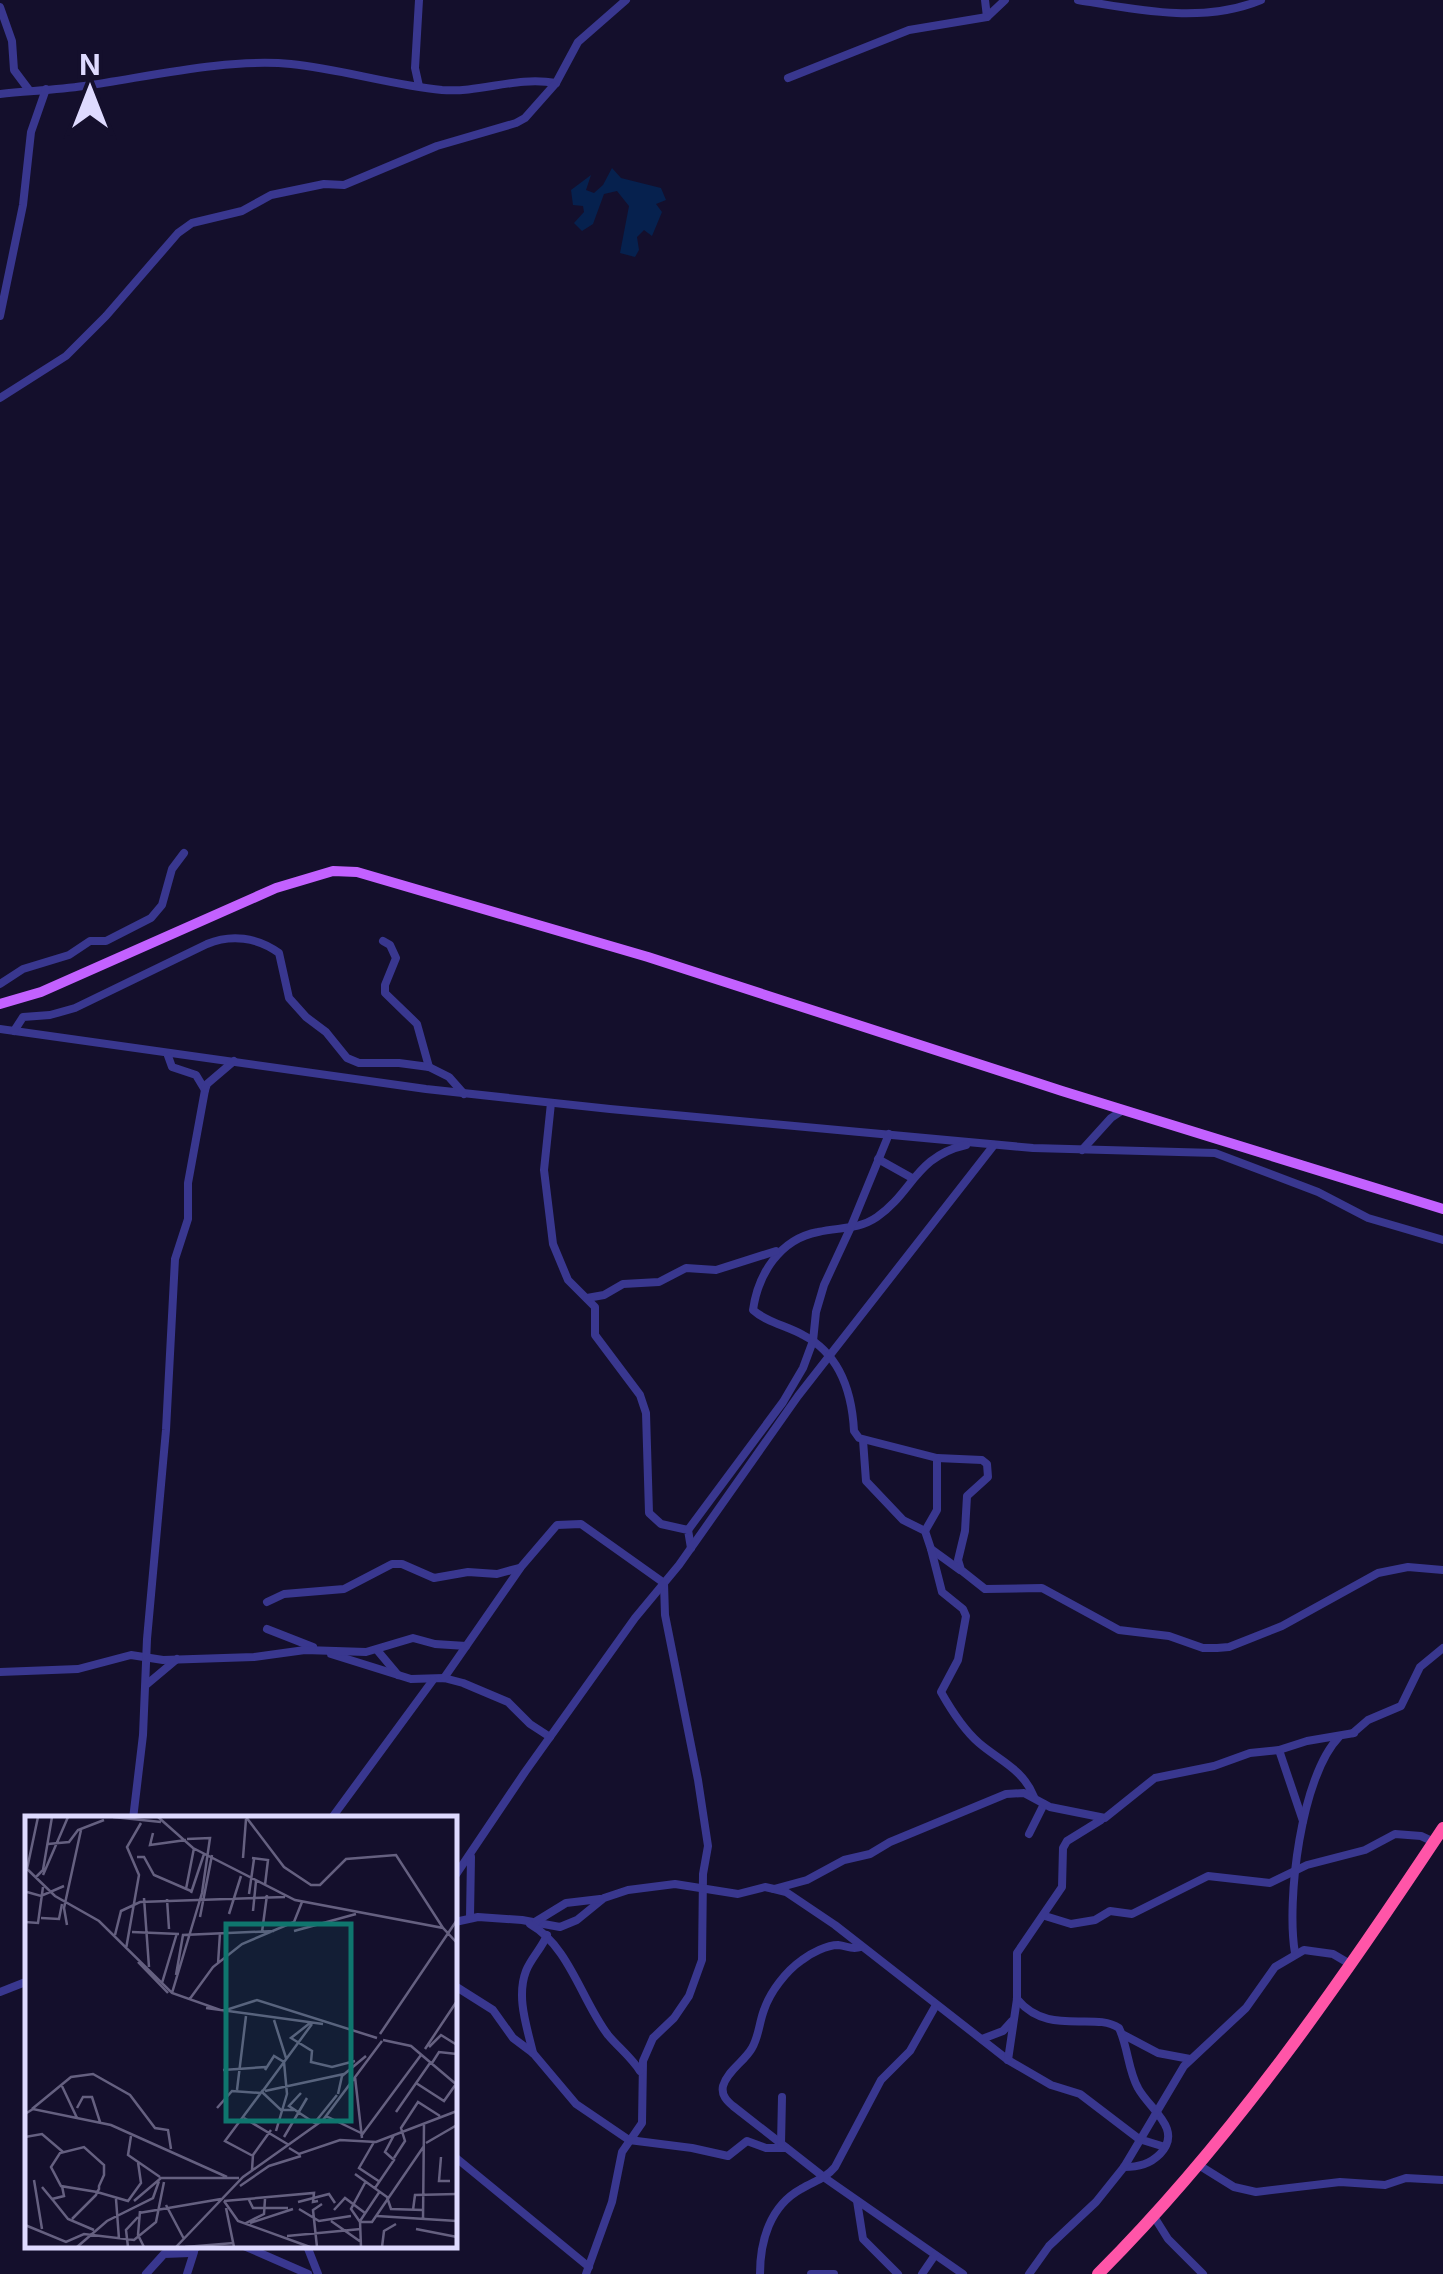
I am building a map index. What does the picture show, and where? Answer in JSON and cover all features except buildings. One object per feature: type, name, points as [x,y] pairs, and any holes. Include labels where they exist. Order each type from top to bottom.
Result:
[{"type":"highway","points":[[1098,2274],[1197,2164],[1289,2051],[1443,1828]]},
{"type":"main road","points":[[0,1004],[41,992],[276,888],[333,870],[357,872],[648,957],[1443,1209]]},
{"type":"street","points":[[419,0],[415,68],[420,86]]},
{"type":"street","points":[[0,398],[66,356],[186,226],[242,211],[279,193],[344,184],[437,146],[525,118],[556,83],[578,42],[626,0]]},
{"type":"street","points":[[985,0],[987,16]]},
{"type":"street","points":[[788,78],[908,30],[987,16],[1006,0]]},
{"type":"street","points":[[1078,0],[1115,9],[1184,12],[1234,9],[1261,0]]},
{"type":"street","points":[[1,5],[12,42],[14,70],[28,90]]},
{"type":"street","points":[[0,94],[144,75],[276,64],[462,90],[518,80],[556,83]]},
{"type":"street","points":[[0,316],[23,206],[31,132],[46,89]]},
{"type":"street","points":[[0,984],[23,969],[68,954],[90,941],[106,941],[151,918],[162,905],[172,869],[184,853]]},
{"type":"street","points":[[14,1031],[22,1017],[75,1008],[219,940],[240,938],[278,952],[290,998],[347,1058],[359,1064],[429,1067],[449,1077],[464,1094]]},
{"type":"street","points":[[383,941],[390,945],[396,958],[384,985],[385,993],[417,1024],[429,1067]]},
{"type":"street","points":[[0,1029],[464,1094],[975,1144],[1215,1153],[1318,1192],[1368,1218],[1443,1240]]},
{"type":"street","points":[[167,1053],[172,1067],[196,1075],[205,1090]]},
{"type":"street","points":[[134,1816],[140,1778],[146,1656],[166,1430],[175,1259],[189,1212],[188,1183],[205,1090],[234,1061]]},
{"type":"street","points":[[551,1102],[544,1170],[556,1255],[568,1280],[596,1310],[595,1334],[643,1404],[649,1512],[662,1524],[688,1530]]},
{"type":"street","points":[[1082,1150],[1123,1110]]},
{"type":"street","points":[[691,1548],[688,1530],[795,1384],[812,1341],[818,1300],[888,1134]]},
{"type":"street","points":[[587,1298],[604,1295],[623,1284],[659,1282],[686,1268],[716,1270],[779,1251],[813,1232],[850,1229],[885,1211],[912,1178],[942,1154],[975,1144]]},
{"type":"street","points":[[458,1872],[550,1737],[691,1548],[735,1482],[994,1145]]},
{"type":"street","points":[[878,1160],[912,1178]]},
{"type":"street","points":[[779,1251],[768,1268],[753,1310],[812,1341],[829,1357],[844,1379],[854,1431],[863,1440],[937,1458],[982,1460],[990,1471],[969,1492],[964,1503],[965,1531],[958,1560],[961,1570]]},
{"type":"street","points":[[863,1440],[866,1481],[903,1520],[925,1531],[942,1592],[964,1609],[958,1660],[942,1692],[971,1735],[1014,1767],[1029,1784],[1034,1797]]},
{"type":"street","points":[[925,1531],[936,1510],[937,1458]]},
{"type":"street","points":[[444,1678],[521,1567],[551,1529],[565,1523],[581,1524],[664,1584]]},
{"type":"street","points":[[931,1549],[985,1589],[1042,1588],[1119,1630],[1169,1636],[1202,1648],[1229,1647],[1282,1626],[1378,1572],[1408,1567],[1443,1570]]},
{"type":"street","points":[[267,1602],[284,1594],[344,1588],[392,1564],[402,1564],[434,1578],[468,1572],[497,1574],[521,1567]]},
{"type":"street","points":[[458,2160],[587,2270],[612,2202],[619,2161],[642,2122],[641,2072],[653,2038],[674,2018],[696,1982],[702,1960],[708,1846],[665,1614],[664,1584]]},
{"type":"street","points":[[268,1629],[398,1675],[444,1678],[508,1702],[550,1737]]},
{"type":"street","points":[[0,1672],[78,1669],[124,1656],[236,1658],[319,1650],[377,1650],[405,1638],[466,1646]]},
{"type":"street","points":[[1295,1953],[1292,1925],[1303,1822],[1325,1756],[1340,1736],[1354,1733],[1368,1720],[1401,1706],[1420,1667],[1443,1648]]},
{"type":"street","points":[[377,1650],[398,1675]]},
{"type":"street","points":[[146,1685],[179,1658]]},
{"type":"street","points":[[333,1816],[433,1680]]},
{"type":"street","points":[[1008,2060],[1017,1999],[1017,1953],[1062,1887],[1067,1841],[1115,1813],[1155,1778],[1214,1766],[1250,1753],[1354,1733]]},
{"type":"street","points":[[1279,1750],[1303,1822]]},
{"type":"street","points":[[774,1889],[807,1880],[844,1860],[870,1854],[998,1796],[1014,1793],[1034,1797],[1044,1804],[1105,1818]]},
{"type":"street","points":[[1030,1834],[1044,1804]]},
{"type":"street","points":[[1045,1916],[1072,1924],[1095,1920],[1110,1910],[1132,1914],[1208,1876],[1260,1884],[1315,1862],[1365,1850],[1395,1834],[1421,1836],[1434,1842]]},
{"type":"street","points":[[470,1918],[471,1853]]},
{"type":"street","points":[[536,1922],[566,1904],[656,1886],[675,1884],[738,1894],[765,1887],[786,1892],[1008,2060],[1040,2080],[1080,2094],[1139,2139],[1166,2147]]},
{"type":"street","points":[[522,1920],[549,1931],[570,1924],[604,1898]]},
{"type":"street","points":[[458,1921],[522,1920],[536,1922],[549,1931],[607,2033],[641,2072]]},
{"type":"street","points":[[532,2053],[523,1987],[527,1970],[549,1931]]},
{"type":"street","points":[[861,1946],[829,1947],[802,1959],[792,1969],[771,1995],[752,2048],[723,2086],[726,2100],[825,2178],[963,2274]]},
{"type":"street","points":[[1029,2274],[1049,2246],[1096,2202],[1124,2167],[1190,2059],[1246,2008],[1275,1967],[1295,1953],[1317,1950],[1350,1964]]},
{"type":"street","points":[[0,1992],[25,1982]]},
{"type":"street","points":[[458,1988],[494,2010],[513,2038],[532,2053],[566,2095],[629,2140],[728,2156],[747,2141],[766,2148],[784,2146]]},
{"type":"street","points":[[1017,1999],[1027,2010],[1063,2023],[1114,2024],[1122,2034],[1138,2087],[1167,2126],[1166,2147],[1146,2164],[1124,2167]]},
{"type":"street","points":[[760,2274],[763,2236],[777,2212],[794,2193],[825,2178],[840,2159],[881,2080],[910,2051],[936,2005]]},
{"type":"street","points":[[982,2039],[1003,2031],[1014,2016],[1027,2010]]},
{"type":"street","points":[[1122,2034],[1158,2053],[1190,2059]]},
{"type":"street","points":[[782,2097],[784,2146]]},
{"type":"street","points":[[1197,2164],[1234,2187],[1256,2192],[1340,2182],[1385,2185],[1406,2178],[1443,2180]]},
{"type":"street","points":[[857,2201],[863,2239],[898,2274]]},
{"type":"street","points":[[1153,2215],[1168,2240],[1204,2274]]},
{"type":"street","points":[[146,2274],[164,2254],[196,2249],[187,2274]]},
{"type":"street","points":[[252,2249],[308,2274]]},
{"type":"street","points":[[308,2249],[318,2274]]},
{"type":"street","points":[[922,2274],[935,2255]]},
{"type":"street","points":[[810,2274],[834,2274]]},
{"type":"water","points":[[612,168],[621,178],[661,188],[666,200],[656,204],[662,212],[652,236],[644,230],[637,237],[639,250],[635,257],[620,253],[629,206],[617,191],[604,194],[593,224],[582,231],[574,223],[584,212],[583,206],[573,205],[571,190],[591,175],[586,190],[594,193]]}]
